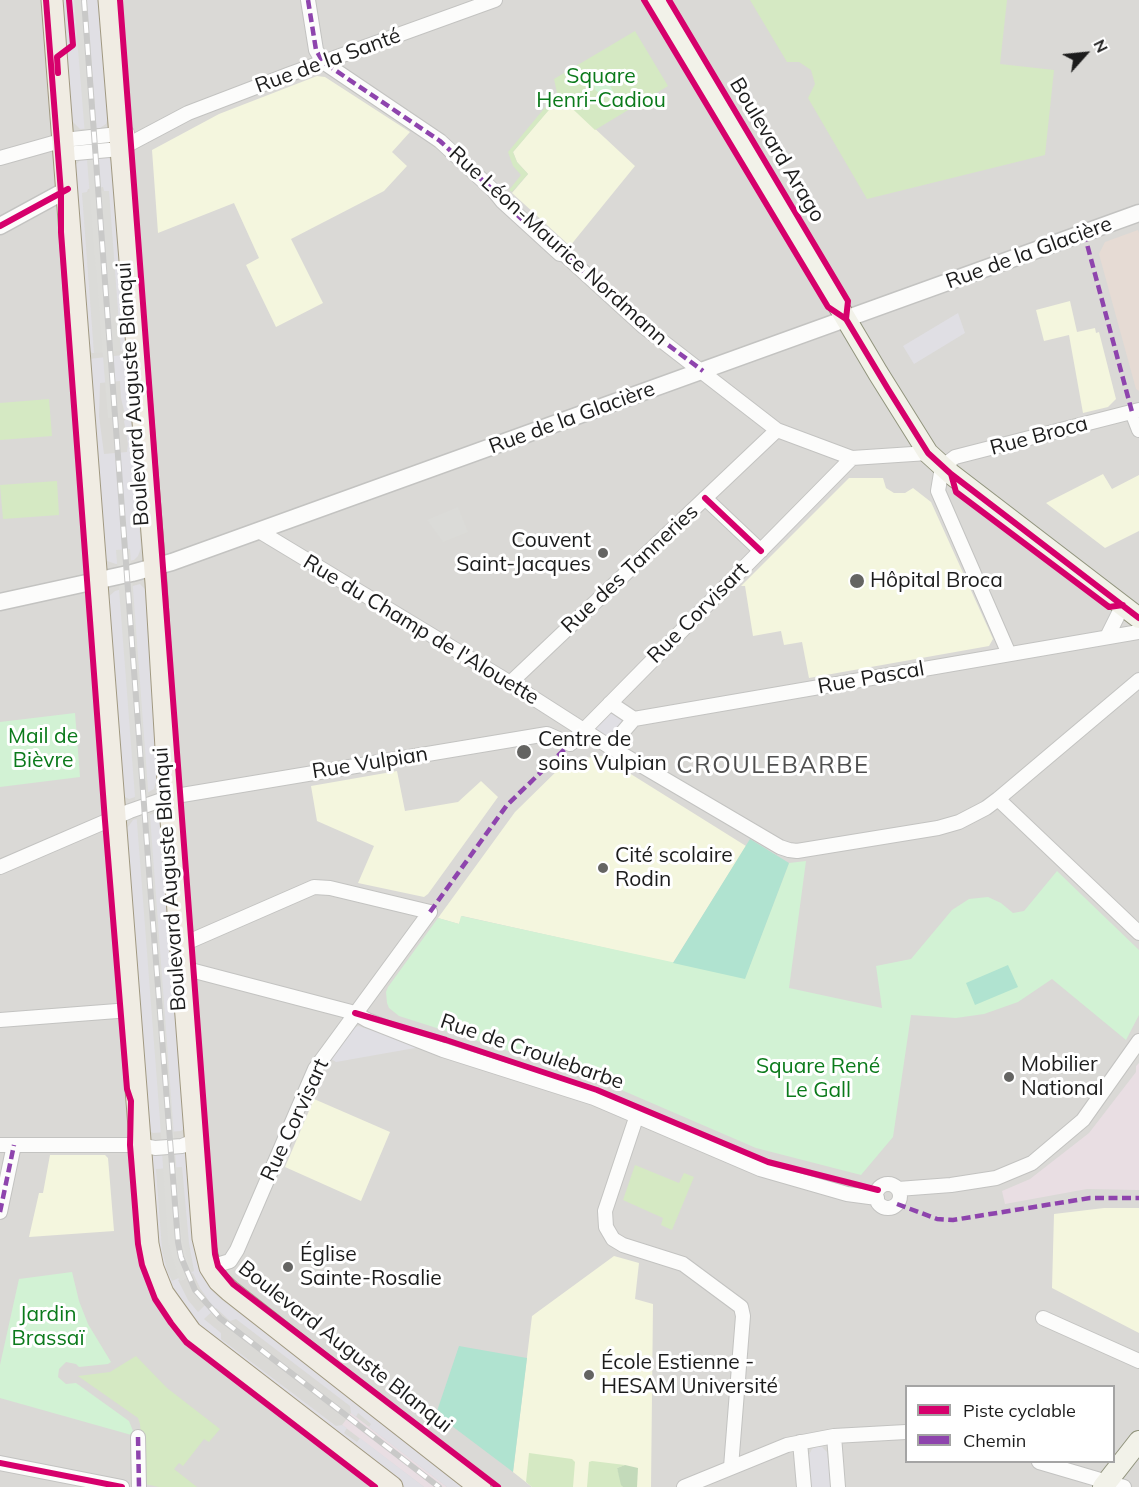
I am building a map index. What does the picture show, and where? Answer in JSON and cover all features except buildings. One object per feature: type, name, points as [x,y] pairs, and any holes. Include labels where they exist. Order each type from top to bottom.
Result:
[{"type":"main road","points":[[52,0],[148,1244],[153,1268],[164,1293],[179,1317],[205,1345],[392,1487]]},
{"type":"main road","name":"Boulevard Auguste Blanqui","points":[[109,0],[154,567],[203,1238],[210,1267],[219,1281],[234,1295],[480,1487]]},
{"type":"main road","name":"Boulevard Arago","points":[[657,0],[888,389],[935,460],[1139,618]]},
{"type":"main road","points":[[1111,1485],[1139,1441]]},
{"type":"street","points":[[308,0],[316,50],[323,62]]},
{"type":"street","name":"Rue de la Santé","points":[[119,142],[162,126],[188,113],[323,62],[495,0]]},
{"type":"street","name":"Rue Léon-Maurice Nordmann","points":[[323,62],[440,141],[494,190],[496,196],[560,254],[566,255],[644,327],[703,370],[777,430],[852,458],[935,460]]},
{"type":"street","points":[[0,158],[64,147],[119,142]]},
{"type":"street","points":[[0,226],[68,189]]},
{"type":"street","name":"Rue de la Glacière","points":[[0,602],[154,567],[1139,213]]},
{"type":"street","points":[[1135,411],[1139,430]]},
{"type":"street","name":"Rue Broca","points":[[935,460],[955,458],[1135,411]]},
{"type":"street","name":"Rue des Tanneries","points":[[509,684],[777,430]]},
{"type":"street","name":"Rue Corvisart","points":[[570,744],[852,458]]},
{"type":"street","points":[[935,460],[938,491],[1010,654]]},
{"type":"street","points":[[705,498],[761,551]]},
{"type":"street","name":"Rue du Champ de l'Alouette","points":[[259,531],[610,747],[780,847],[793,850],[947,826],[986,808],[1139,680]]},
{"type":"street","points":[[1107,638],[1123,605]]},
{"type":"street","name":"Rue Pascal","points":[[634,719],[1139,632]]},
{"type":"street","points":[[610,703],[634,719],[610,747]]},
{"type":"street","name":"Rue Vulpian","points":[[0,867],[116,816],[170,797],[547,734],[570,744]]},
{"type":"street","points":[[998,799],[1139,933]]},
{"type":"street","name":"Rue Corvisart","points":[[181,945],[314,887],[330,888],[430,912],[315,1069],[237,1250],[230,1261],[210,1267]]},
{"type":"street","name":"Rue de Croulebarbe","points":[[183,968],[355,1013],[367,1020],[443,1050],[594,1098],[760,1169],[847,1194],[877,1198],[883,1207],[894,1206],[900,1198],[898,1189],[951,1185],[996,1178],[1032,1163],[1083,1120],[1139,1041]]},
{"type":"street","points":[[0,1020],[130,1010]]},
{"type":"street","points":[[638,1115],[605,1211],[606,1227],[618,1243],[683,1264],[741,1308],[743,1316],[731,1467]]},
{"type":"street","points":[[0,1212],[7,1145],[141,1145],[154,1140],[182,1138],[196,1140]]},
{"type":"street","points":[[1043,1318],[1139,1361]]},
{"type":"street","points":[[684,1487],[787,1445],[834,1436],[905,1432]]},
{"type":"street","points":[[834,1436],[838,1487]]},
{"type":"street","points":[[138,1437],[139,1487]]},
{"type":"street","points":[[800,1442],[804,1487]]},
{"type":"street","points":[[0,1463],[122,1487]]},
{"type":"street","points":[[1045,1463],[1111,1485]]},
{"type":"shaded area","points":[[0,0],[1139,0],[1139,1487],[0,1487]]},
{"type":"shaded area","points":[[62,0],[100,0],[108,116],[106,124],[100,128],[80,129],[72,121]]},
{"type":"shaded area","points":[[317,76],[325,77],[410,132],[392,152],[407,166],[384,191],[291,239],[323,303],[276,327],[246,265],[259,258],[234,203],[158,233],[152,150],[219,114]]},
{"type":"shaded area","points":[[560,96],[635,166],[570,246],[512,193],[528,174],[517,162],[513,152]]},
{"type":"shaded area","points":[[105,157],[112,162],[126,349],[121,351],[109,191],[104,191],[103,187],[88,189],[87,192],[82,193],[94,353],[92,353],[89,350],[75,166],[80,160]]},
{"type":"shaded area","points":[[109,190],[121,351],[94,353],[82,193]]},
{"type":"shaded area","points":[[1138,230],[1139,391],[1136,389],[1099,254],[1105,242]]},
{"type":"shaded area","points":[[1070,301],[1077,332],[1095,328],[1096,333],[1099,332],[1116,399],[1108,407],[1083,413],[1069,335],[1044,341],[1036,310]]},
{"type":"shaded area","points":[[958,313],[965,333],[914,364],[903,346]]},
{"type":"shaded area","points":[[123,355],[127,357],[141,548],[134,560],[116,564],[107,561],[104,554],[89,359]],"holes":[[[120,381],[126,419],[124,421],[127,452],[104,454],[99,416],[100,383]]]},
{"type":"shaded area","points":[[1103,474],[1112,489],[1139,475],[1139,531],[1105,548],[1046,503]]},
{"type":"shaded area","name":"Hôpital Broca","points":[[849,478],[883,478],[886,488],[894,493],[905,493],[913,488],[931,502],[993,639],[989,646],[809,678],[802,642],[784,645],[781,631],[753,636],[745,586],[741,586]]},
{"type":"shaded area","points":[[458,507],[468,532],[443,542],[427,520]]},
{"type":"shaded area","points":[[140,584],[145,589],[158,775],[154,789],[129,799],[123,796],[108,597],[115,591]]},
{"type":"shaded area","points":[[611,711],[626,719],[610,741],[593,729]]},
{"type":"shaded area","name":"Cité scolaire Rodin","points":[[602,756],[746,846],[673,963],[462,916],[459,924],[438,918],[515,812],[568,760]]},
{"type":"shaded area","points":[[397,771],[405,811],[458,802],[481,781],[498,797],[424,897],[358,883],[374,846],[317,821],[311,786]]},
{"type":"shaded area","points":[[156,813],[160,814],[185,1128],[181,1131],[153,1133],[149,1131],[125,831],[133,820]]},
{"type":"shaded area","points":[[358,1026],[406,1041],[415,1048],[336,1062],[331,1059],[352,1029]]},
{"type":"shaded area","points":[[1139,1063],[1139,1190],[1087,1189],[1005,1204],[1002,1191],[1030,1179],[1089,1133],[1136,1072],[1136,1066]]},
{"type":"shaded area","points":[[314,1099],[390,1132],[361,1201],[285,1167]]},
{"type":"shaded area","points":[[183,1151],[187,1156],[197,1261],[202,1276],[211,1290],[466,1487],[447,1487],[369,1427],[371,1424],[358,1413],[356,1417],[351,1413],[350,1406],[236,1319],[230,1321],[216,1308],[204,1319],[221,1333],[221,1339],[336,1426],[342,1425],[347,1428],[344,1433],[357,1442],[360,1438],[424,1487],[405,1487],[215,1342],[189,1318],[166,1278],[158,1249],[151,1156],[155,1153]],"holes":[[[182,1167],[194,1271],[172,1281],[162,1249],[156,1169]],[[193,1273],[209,1301],[198,1312],[188,1300],[178,1280],[183,1280]]]},
{"type":"shaded area","points":[[50,1155],[105,1155],[108,1158],[114,1231],[29,1237],[39,1193],[43,1193]]},
{"type":"shaded area","points":[[182,1167],[194,1271],[172,1282],[162,1249],[156,1168]]},
{"type":"shaded area","points":[[1104,1208],[1139,1208],[1139,1333],[1052,1288],[1054,1214]]},
{"type":"shaded area","name":"École Estienne - HESAM Université","points":[[614,1256],[639,1263],[635,1299],[653,1304],[651,1487],[532,1487],[513,1472],[532,1316]]},
{"type":"shaded area","points":[[351,1413],[447,1487],[424,1487],[342,1425]]},
{"type":"shaded area","points":[[816,1447],[822,1447],[827,1452],[832,1487],[811,1487],[809,1455]]},
{"type":"shaded area","points":[[625,1465],[638,1468],[637,1487],[621,1485],[617,1468]]},
{"type":"green space","points":[[750,0],[1007,0],[1000,64],[1054,70],[1045,155],[867,199],[808,98],[815,84],[811,70],[799,62],[787,62]]},
{"type":"green space","name":"Square Henri-Cadiou","points":[[635,31],[668,86],[595,130],[560,97],[513,152],[517,162],[528,174],[512,192],[509,190],[521,175],[513,166],[508,152],[557,93],[554,79]]},
{"type":"green space","points":[[602,73],[615,94],[611,96],[603,96],[595,90],[594,80]]},
{"type":"green space","points":[[49,399],[52,436],[0,440],[0,403]]},
{"type":"green space","points":[[57,481],[59,515],[3,519],[0,485]]},
{"type":"green space","name":"Mail de Bièvre","points":[[75,713],[80,777],[0,787],[0,722]]},
{"type":"green space","points":[[750,839],[789,863],[745,979],[673,963]]},
{"type":"green space","name":"Square René Le Gall","points":[[806,861],[789,988],[882,1008],[876,966],[911,959],[952,910],[969,899],[988,897],[1001,903],[1013,913],[1024,911],[1057,871],[1139,950],[1139,1015],[1126,1040],[1052,979],[1018,1002],[984,1014],[956,1018],[911,1015],[893,1137],[861,1175],[756,1148],[596,1079],[399,1016],[389,1008],[387,1003],[388,987],[438,918],[459,924],[461,916],[745,978],[789,863]]},
{"type":"green space","points":[[1008,965],[1018,987],[975,1005],[966,983]]},
{"type":"green space","points":[[635,1165],[679,1183],[684,1173],[694,1177],[672,1230],[661,1225],[663,1218],[623,1200]]},
{"type":"green space","name":"Jardin Brassaï","points":[[72,1272],[79,1301],[88,1324],[111,1362],[79,1367],[66,1362],[59,1369],[58,1377],[66,1384],[76,1383],[129,1421],[135,1436],[0,1398],[0,1365],[19,1279]]},
{"type":"green space","points":[[459,1346],[527,1358],[513,1472],[436,1414]]},
{"type":"green space","points":[[136,1356],[167,1388],[220,1429],[209,1442],[204,1439],[183,1466],[179,1463],[174,1469],[197,1487],[159,1487],[145,1484],[138,1418],[78,1376],[110,1372]]},
{"type":"green space","points":[[529,1453],[572,1459],[575,1462],[573,1487],[532,1487],[526,1482]]},
{"type":"green space","points":[[589,1462],[625,1465],[617,1468],[623,1487],[587,1487]]},
{"type":"pier","points":[[74,0],[87,0],[118,417],[108,418]]},
{"type":"pier","points":[[130,549],[182,1240],[192,1274],[181,1281],[168,1242],[116,550]]},
{"type":"railway","points":[[84,0],[150,885],[181,1257],[195,1290],[220,1318],[439,1487]]},
{"type":"marked path","points":[[308,0],[316,50],[323,62],[440,141],[560,254],[565,255],[644,327],[703,371]]},
{"type":"marked path","points":[[1084,233],[1132,412]]},
{"type":"marked path","points":[[430,912],[507,805],[570,744]]},
{"type":"marked path","points":[[0,1212],[14,1145]]},
{"type":"marked path","points":[[897,1204],[937,1219],[953,1220],[1090,1198],[1139,1198]]},
{"type":"marked path","points":[[138,1437],[139,1487]]},
{"type":"cycle path","points":[[46,0],[105,821],[127,1089],[131,1101],[130,1145],[138,1244],[142,1265],[155,1299],[186,1342],[375,1487]]},
{"type":"cycle path","points":[[58,73],[57,57],[73,45],[69,0]]},
{"type":"cycle path","points":[[120,0],[215,1254],[218,1266],[233,1284],[498,1487]]},
{"type":"cycle path","points":[[644,0],[828,307],[846,319],[928,453],[951,474],[1139,618]]},
{"type":"cycle path","points":[[669,0],[848,301],[846,319]]},
{"type":"cycle path","points":[[0,226],[68,189]]},
{"type":"cycle path","points":[[951,474],[956,492],[1109,607],[1123,605]]},
{"type":"cycle path","points":[[705,498],[761,551]]},
{"type":"cycle path","points":[[355,1013],[446,1040],[597,1090],[768,1162],[878,1190]]},
{"type":"cycle path","points":[[0,1463],[122,1487]]},
{"type":"place","name":"Couvent Saint-Jacques","points":[[603,553]]},
{"type":"place","name":"Hôpital Broca","points":[[857,581]]},
{"type":"place","name":"Centre de soins Vulpian","points":[[524,752]]},
{"type":"place","name":"Cité scolaire Rodin","points":[[603,868]]},
{"type":"place","name":"Mobilier National","points":[[1009,1077]]},
{"type":"place","name":"Église Sainte-Rosalie","points":[[288,1267]]},
{"type":"place","name":"École Estienne - HESAM Université","points":[[589,1375]]},
{"type":"district","name":"CROULEBARBE","points":[[773,766]]}]
